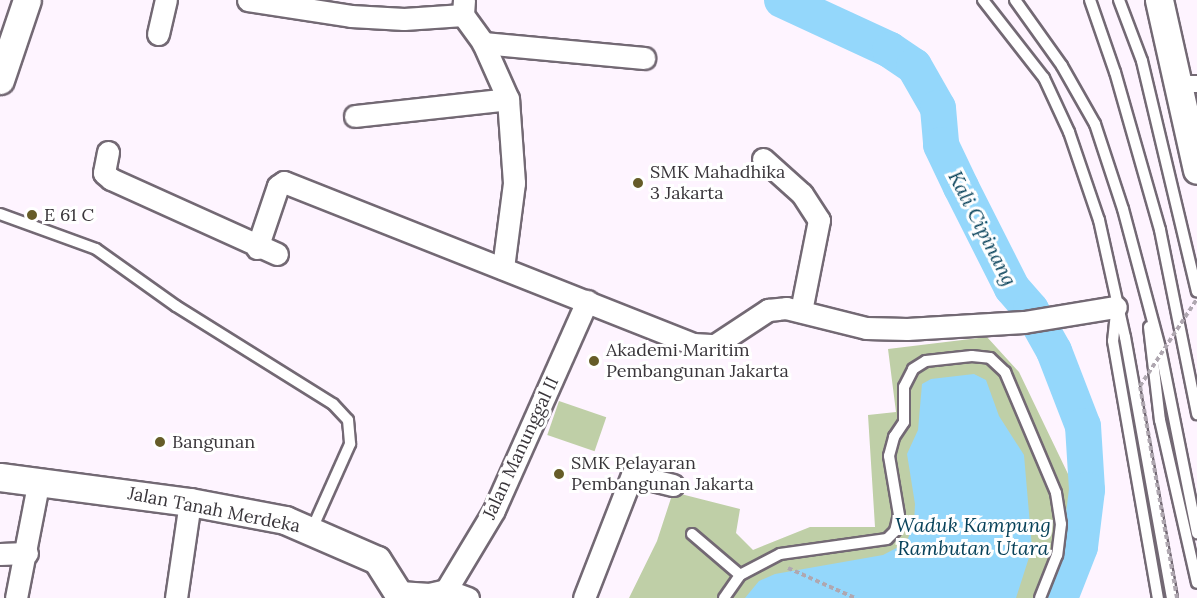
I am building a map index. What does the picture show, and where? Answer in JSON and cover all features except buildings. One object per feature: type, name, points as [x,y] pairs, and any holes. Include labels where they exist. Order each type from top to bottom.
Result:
[{"type":"street","points":[[0,80],[27,0]]},
{"type":"street","points":[[158,34],[166,0]]},
{"type":"street","points":[[248,0],[352,8],[404,19],[463,8],[483,43],[507,99],[514,183],[503,268]]},
{"type":"street","points":[[1159,0],[1189,84],[1197,170]]},
{"type":"street","points":[[483,43],[644,58]]},
{"type":"street","points":[[355,116],[507,99]]},
{"type":"street","points":[[108,152],[104,173],[111,179],[257,248],[277,254]]},
{"type":"street","points":[[763,159],[801,194],[819,220],[801,311]]},
{"type":"street","points":[[257,248],[278,186],[284,182],[693,344],[715,345],[768,310],[801,311],[866,328],[955,329],[1034,321],[1116,307]]},
{"type":"street","name":"Jalan Manunggal II","points":[[446,590],[498,500],[587,301]]},
{"type":"street","points":[[584,598],[632,475],[674,484]]},
{"type":"street","name":"Jalan Tanah Merdeka","points":[[0,477],[39,480],[190,502],[285,519],[312,529],[376,560],[400,595]]},
{"type":"street","points":[[16,598],[27,553],[39,480]]},
{"type":"street","points":[[176,598],[190,502]]},
{"type":"street","points":[[0,554],[27,553]]},
{"type":"street","points":[[400,595],[429,594],[446,590],[468,598]]},
{"type":"lane","points":[[983,0],[1044,78],[1069,132],[1099,220],[1116,307],[1125,337],[1172,598]]},
{"type":"lane","points":[[1015,0],[1062,66],[1095,124],[1123,209],[1148,314],[1160,348],[1197,533]]},
{"type":"lane","points":[[1090,0],[1115,72],[1160,230],[1197,414]]},
{"type":"lane","points":[[1119,0],[1142,61],[1197,292]]},
{"type":"lane","points":[[0,214],[96,249],[176,306],[333,404],[348,420],[350,444],[312,529]]},
{"type":"lane","points":[[1116,307],[1113,341],[1158,598]]},
{"type":"lane","points":[[1148,314],[1160,420],[1197,583]]},
{"type":"lane","points":[[724,598],[740,575],[780,554],[887,539],[895,531],[899,515],[889,456],[894,437],[904,422],[904,387],[913,369],[926,361],[972,356],[990,358],[1005,372],[1056,493],[1060,524],[1057,555],[1040,598]]},
{"type":"lane","points":[[692,534],[740,575]]},
{"type":"path","points":[[1177,598],[1140,386],[1197,299]]},
{"type":"path","points":[[777,563],[855,598]]},
{"type":"green space","points":[[987,337],[1019,372],[1069,476],[1069,548],[1053,598],[629,598],[657,541],[673,492],[740,509],[736,533],[753,550],[810,527],[875,527],[868,415],[896,412],[888,349]]},
{"type":"green space","points":[[559,401],[606,417],[595,451],[547,435]]},
{"type":"water","name":"Waduk Kampung Rambutan Utara","points":[[974,374],[986,380],[999,416],[1024,455],[1032,548],[1016,598],[745,598],[759,581],[775,574],[883,555],[906,543],[914,524],[915,504],[907,454],[918,430],[922,384],[931,379]]},
{"type":"waterway","name":"Kali Cipinang","points":[[782,0],[890,50],[914,66],[938,108],[941,145],[961,187],[1012,288],[1031,310],[1054,351],[1083,426],[1087,490],[1080,547],[1060,598]]},
{"type":"place","name":"SMK Mahadhika 3 Jakarta","points":[[638,183]]},
{"type":"place","name":"E 61 C","points":[[32,215]]},
{"type":"place","name":"Akademi Maritim Pembangunan Jakarta","points":[[594,361]]},
{"type":"place","name":"Bangunan","points":[[160,442]]},
{"type":"place","name":"SMK Pelayaran Pembangunan Jakarta","points":[[559,474]]}]
